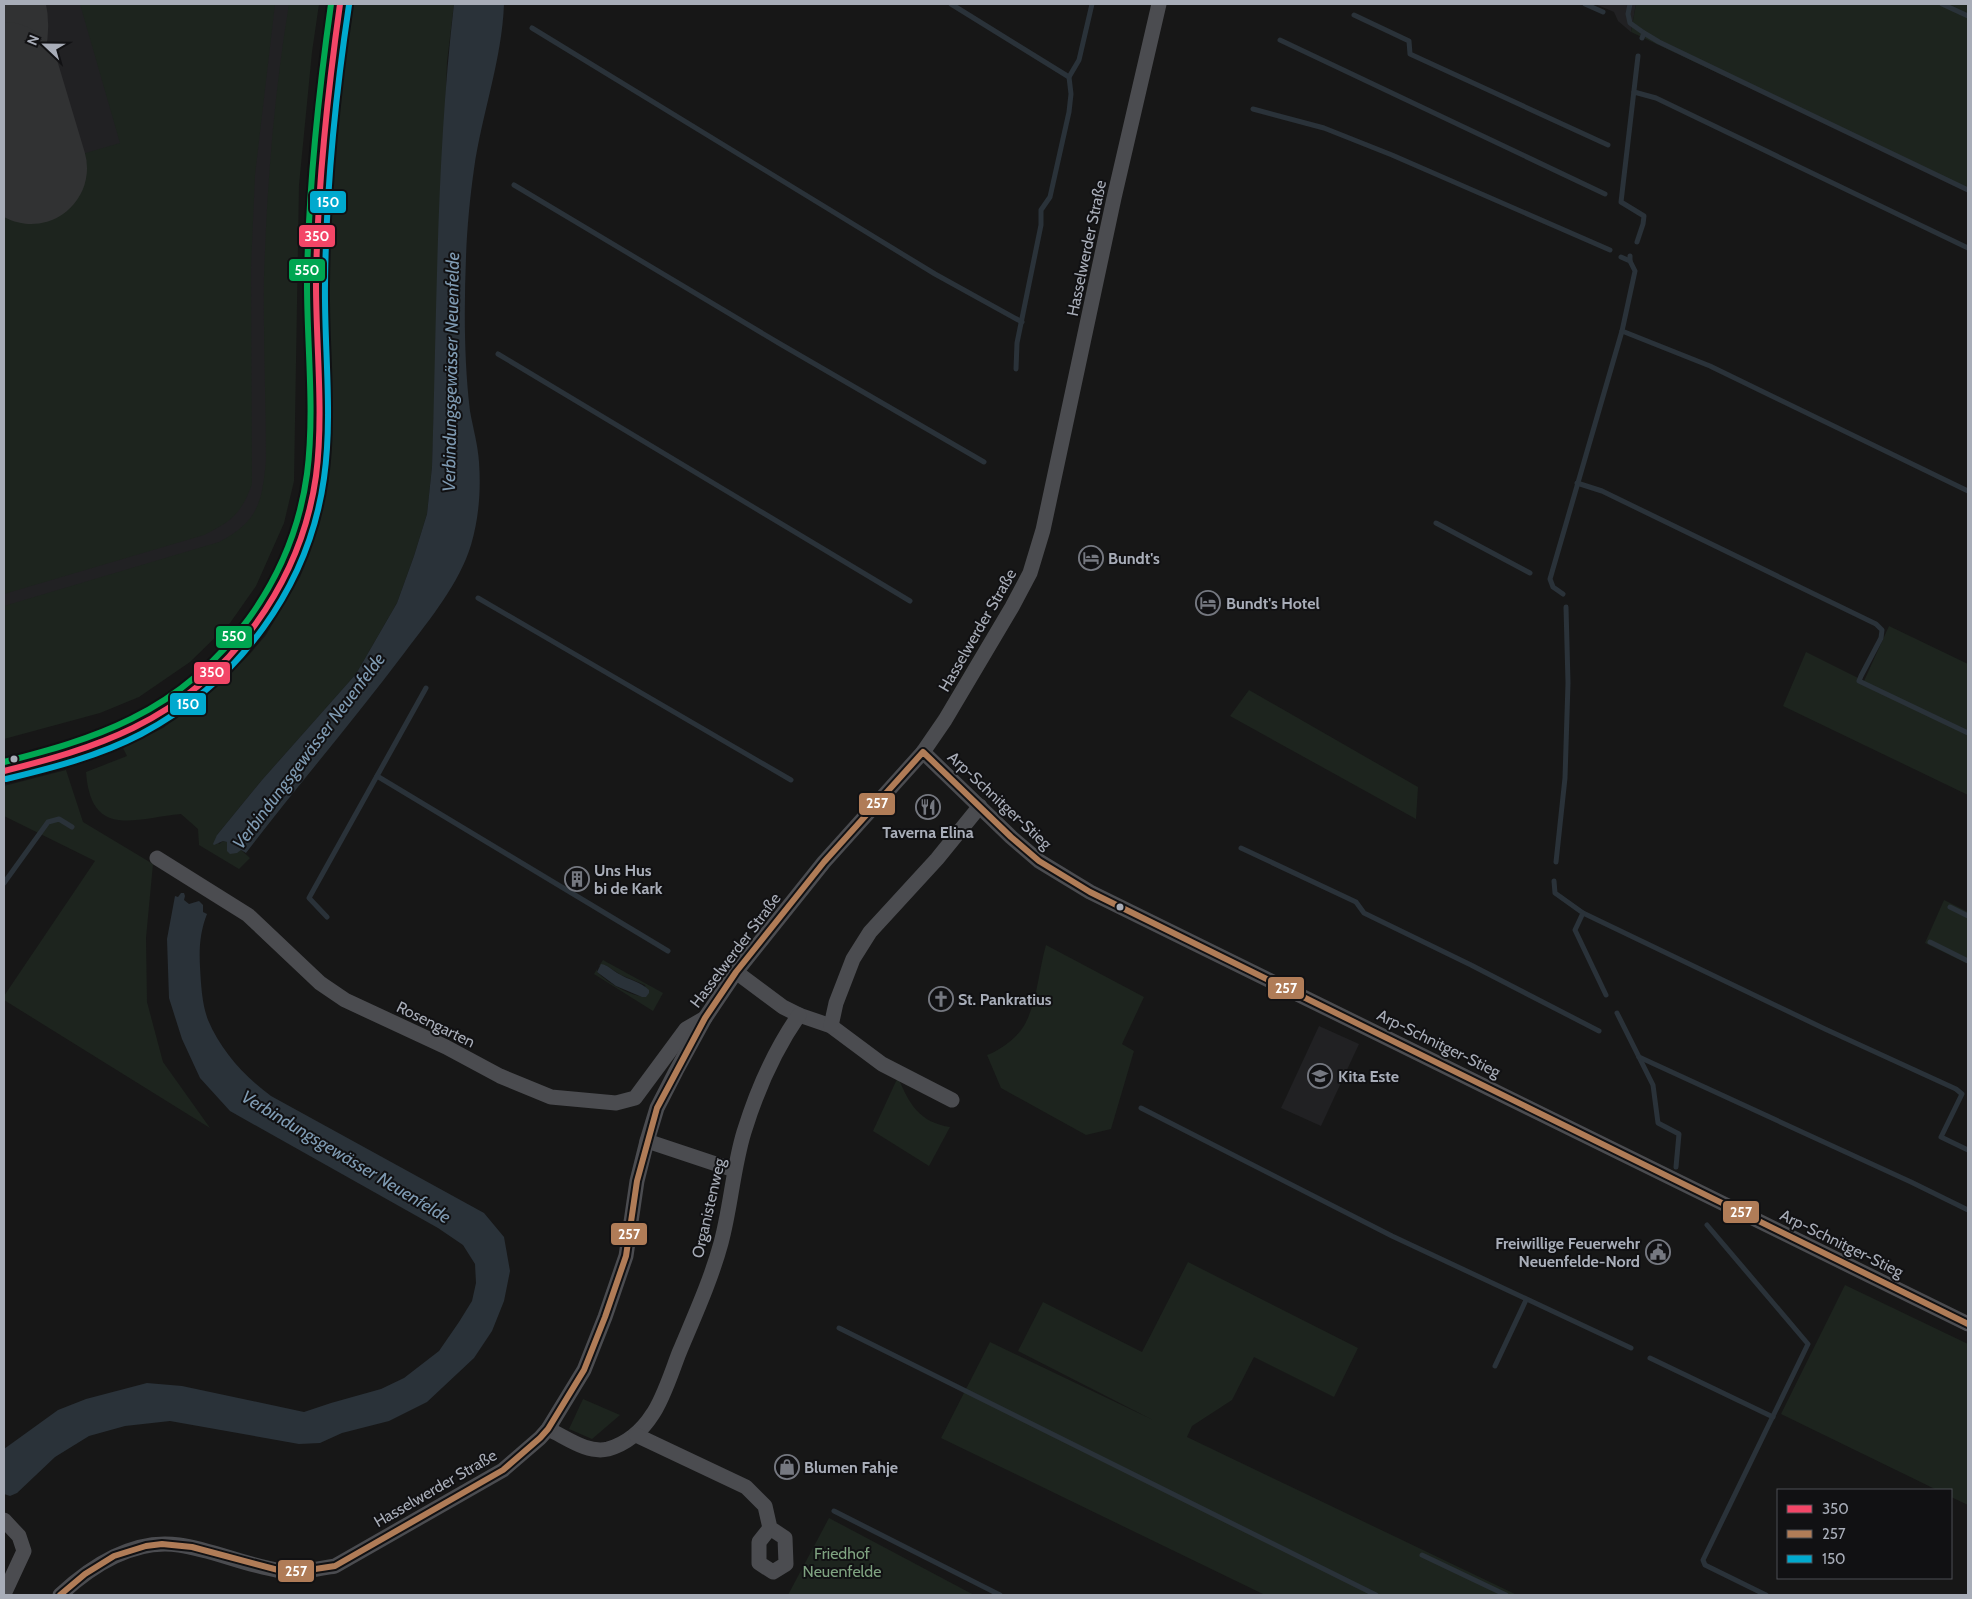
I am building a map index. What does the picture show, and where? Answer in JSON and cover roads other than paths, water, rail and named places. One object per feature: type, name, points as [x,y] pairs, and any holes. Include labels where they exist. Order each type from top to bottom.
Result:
[{"type":"main road","points":[[4,771],[114,736],[148,720],[179,700],[200,684],[240,646],[256,625],[285,578],[306,521],[317,467],[316,284],[318,213],[327,103],[340,4]]},
{"type":"street","name":"Hasselwerder Straße","points":[[60,1595],[76,1580],[110,1558],[149,1545],[178,1544],[283,1571],[309,1571],[335,1566],[503,1470],[548,1429],[584,1370],[605,1318],[626,1256],[637,1182],[657,1108],[705,1018],[736,972],[824,862],[923,752],[955,704],[1030,573],[1043,530],[1114,198],[1159,4]]},
{"type":"street","name":"Arp-Schnitger-Stieg","points":[[923,752],[1039,861],[1090,892],[1968,1324]]},
{"type":"street","points":[[831,1026],[836,1003],[853,959],[870,932],[937,859],[980,806]]},
{"type":"street","name":"Rosengarten","points":[[157,858],[248,916],[320,983],[345,1000],[446,1047],[500,1076],[551,1097],[616,1103],[635,1098],[686,1029],[705,1018]]},
{"type":"street","points":[[736,972],[766,996],[799,1015],[831,1026],[882,1064],[952,1100]]},
{"type":"street","name":"Organistenweg","points":[[548,1429],[589,1449],[607,1449],[636,1435],[653,1415],[707,1285],[721,1244],[734,1170],[758,1091],[773,1058],[799,1015]]},
{"type":"street","points":[[647,1140],[734,1170]]},
{"type":"street","points":[[636,1435],[746,1487],[765,1506],[770,1528]]},
{"type":"street","points":[[4,1520],[20,1536],[24,1552],[4,1594]]},
{"type":"water","name":"Verbindungsgewässer Neuenfelde","points":[[454,4],[504,4],[500,46],[474,169],[466,246],[465,315],[467,373],[470,411],[478,449],[480,472],[479,504],[474,535],[466,559],[451,587],[434,614],[386,677],[246,853],[241,850],[230,854],[227,851],[227,842],[223,841],[213,844],[217,835],[262,780],[356,674],[397,603],[427,514],[432,467],[440,177]]},
{"type":"water","name":"Verbindungsgewässer Neuenfelde","points":[[181,893],[184,893],[184,900],[189,904],[199,901],[203,905],[203,912],[207,914],[201,934],[200,947],[204,1008],[213,1031],[227,1053],[243,1072],[271,1096],[484,1213],[504,1237],[510,1271],[504,1301],[492,1331],[474,1358],[427,1402],[389,1421],[342,1433],[320,1443],[299,1444],[170,1421],[125,1426],[89,1436],[55,1457],[17,1493],[10,1496],[4,1494],[4,1449],[58,1410],[86,1399],[147,1383],[182,1386],[304,1412],[381,1389],[404,1378],[439,1351],[472,1301],[476,1283],[475,1264],[463,1245],[438,1228],[230,1111],[200,1078],[182,1039],[169,998],[167,939],[175,896],[178,897]]},
{"type":"water","points":[[601,964],[642,985],[649,990],[649,993],[646,997],[642,997],[616,986],[597,972]]},
{"type":"waterway","points":[[951,4],[1069,77]]},
{"type":"waterway","points":[[1016,369],[1017,343],[1041,225],[1041,210],[1050,197],[1069,112],[1071,94],[1069,77],[1079,60],[1092,4]]},
{"type":"waterway","points":[[1585,4],[1603,12]]},
{"type":"waterway","points":[[1630,4],[1628,14],[1630,23],[1644,33],[1642,38]]},
{"type":"waterway","points":[[1942,4],[1968,16]]},
{"type":"waterway","points":[[1354,15],[1409,41],[1410,54],[1608,145]]},
{"type":"waterway","points":[[532,28],[935,274],[1022,322]]},
{"type":"waterway","points":[[1644,33],[1659,42],[1968,190]]},
{"type":"waterway","points":[[1280,40],[1605,194]]},
{"type":"waterway","points":[[1637,242],[1644,216],[1621,202],[1638,56]]},
{"type":"waterway","points":[[1634,92],[1656,98],[1968,248]]},
{"type":"waterway","points":[[1253,109],[1324,128],[1392,155],[1610,250]]},
{"type":"waterway","points":[[514,185],[782,345],[984,462]]},
{"type":"waterway","points":[[1563,594],[1553,587],[1550,579],[1622,331],[1635,271],[1630,261],[1630,256]]},
{"type":"waterway","points":[[1621,257],[1630,261]]},
{"type":"waterway","points":[[1622,331],[1710,366],[1968,491]]},
{"type":"waterway","points":[[498,354],[910,601]]},
{"type":"waterway","points":[[1577,483],[1602,491],[1876,624],[1882,630],[1881,638],[1859,681],[1968,733]]},
{"type":"waterway","points":[[1436,523],[1530,573]]},
{"type":"waterway","points":[[478,598],[791,780]]},
{"type":"waterway","points":[[1556,862],[1565,778],[1568,683],[1566,607]]},
{"type":"waterway","points":[[327,917],[309,898],[426,688]]},
{"type":"waterway","points":[[377,776],[668,951]]},
{"type":"waterway","points":[[4,883],[48,822],[59,819],[72,827]]},
{"type":"waterway","points":[[1241,848],[1356,902],[1364,913],[1471,965],[1599,1031]]},
{"type":"waterway","points":[[1554,881],[1555,893],[1583,913],[1825,1029],[1956,1089],[1962,1094],[1941,1137],[1968,1150]]},
{"type":"waterway","points":[[1950,907],[1968,916]]},
{"type":"waterway","points":[[1583,913],[1575,930],[1606,995]]},
{"type":"waterway","points":[[1930,942],[1968,961]]},
{"type":"waterway","points":[[1617,1013],[1653,1085],[1658,1123],[1679,1134],[1676,1167]]},
{"type":"waterway","points":[[1639,1057],[1968,1210]]},
{"type":"waterway","points":[[1141,1108],[1392,1236],[1631,1348]]},
{"type":"waterway","points":[[1707,1225],[1808,1344],[1703,1560],[1705,1565],[1766,1595]]},
{"type":"waterway","points":[[1495,1366],[1526,1300]]},
{"type":"waterway","points":[[839,1328],[1376,1595]]},
{"type":"waterway","points":[[1650,1358],[1773,1417]]},
{"type":"waterway","points":[[834,1511],[1000,1595]]},
{"type":"waterway","points":[[1422,1555],[1506,1595]]},
{"type":"place","name":"Bundt's","points":[[1091,558]]},
{"type":"place","name":"Bundt's Hotel","points":[[1208,603]]},
{"type":"place","name":"Taverna Elina","points":[[928,807]]},
{"type":"place","name":"Uns Hus bi de Kark","points":[[577,879]]},
{"type":"place","name":"St. Pankratius","points":[[941,999]]},
{"type":"place","name":"Kita Este","points":[[1320,1076]]},
{"type":"place","name":"Freiwillige Feuerwehr Neuenfelde-Nord","points":[[1658,1252]]},
{"type":"place","name":"Blumen Fahje","points":[[787,1467]]},
{"type":"park label","name":"Friedhof Neuenfelde","points":[[842,1562]]}]
